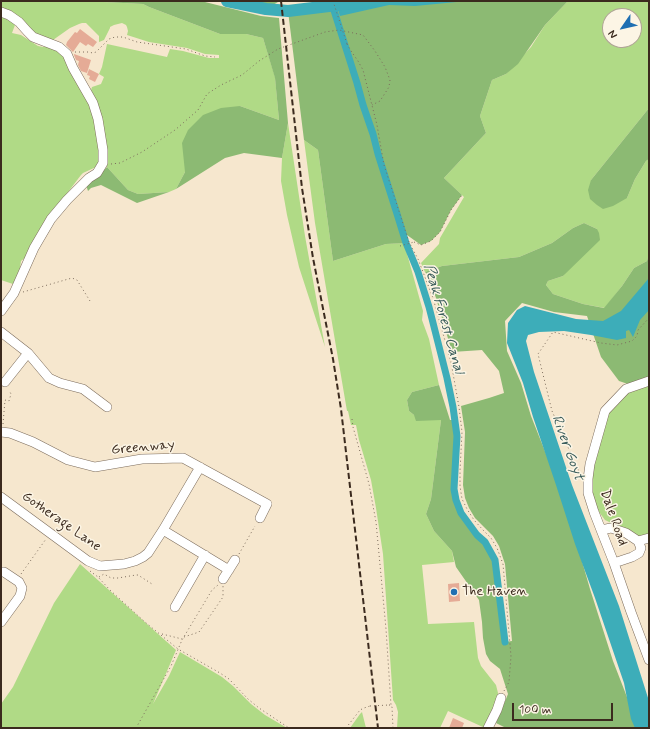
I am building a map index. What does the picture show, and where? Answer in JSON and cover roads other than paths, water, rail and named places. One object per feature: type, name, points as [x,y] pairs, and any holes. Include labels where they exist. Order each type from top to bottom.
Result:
[{"type":"street","points":[[1,12],[9,14],[20,22],[33,37],[60,47],[67,54],[73,68],[94,103],[102,137],[103,150],[103,163],[97,173],[89,178],[66,200],[51,219],[34,248],[15,292],[1,311]]},
{"type":"street","points":[[1,332],[28,353],[49,378],[60,383],[83,389],[107,406]]},
{"type":"street","points":[[5,382],[28,353]]},
{"type":"street","name":"Dale Road","points":[[649,381],[626,389],[605,411],[590,464],[588,479],[588,493],[594,512],[649,660]]},
{"type":"street","name":"Greenway","points":[[2,432],[10,433],[32,442],[68,460],[95,467],[142,459],[183,458],[267,504],[260,518]]},
{"type":"street","name":"Gotherage Lane","points":[[1,497],[88,561],[100,566],[124,564],[143,557],[148,552],[163,530],[200,467]]},
{"type":"street","points":[[601,530],[611,528],[626,533],[638,541],[641,548],[639,553],[632,557],[614,563]]},
{"type":"street","points":[[163,530],[229,570]]},
{"type":"street","points":[[638,541],[649,538]]},
{"type":"street","points":[[176,607],[205,555]]},
{"type":"street","points":[[223,580],[235,560]]},
{"type":"street","points":[[1,572],[4,572],[19,582],[22,588],[20,596],[1,622]]},
{"type":"street","points":[[488,728],[501,698]]},
{"type":"water","points":[[335,1],[467,1],[415,6],[389,5],[340,16]]},
{"type":"water","points":[[649,278],[649,310],[640,320],[633,337],[629,330],[626,331],[626,338],[617,340],[564,331],[539,332],[528,335],[526,341],[534,372],[572,485],[619,606],[649,701],[649,728],[635,728],[631,719],[624,683],[575,544],[523,383],[507,343],[508,323],[517,310],[525,306],[576,319],[603,321],[621,311]]},
{"type":"waterway","name":"River Goyt","points":[[227,1],[266,9],[288,11],[370,1]]},
{"type":"waterway","name":"Peak Forest Canal","points":[[331,1],[406,243],[418,272],[429,307],[453,407],[457,436],[454,489],[456,500],[461,513],[477,535],[485,542],[495,560],[505,642]]},
{"type":"railway","points":[[281,1],[302,188],[313,258],[333,359],[341,409],[378,728]]},
{"type":"place","name":"The Haven","points":[[454,592]]}]
